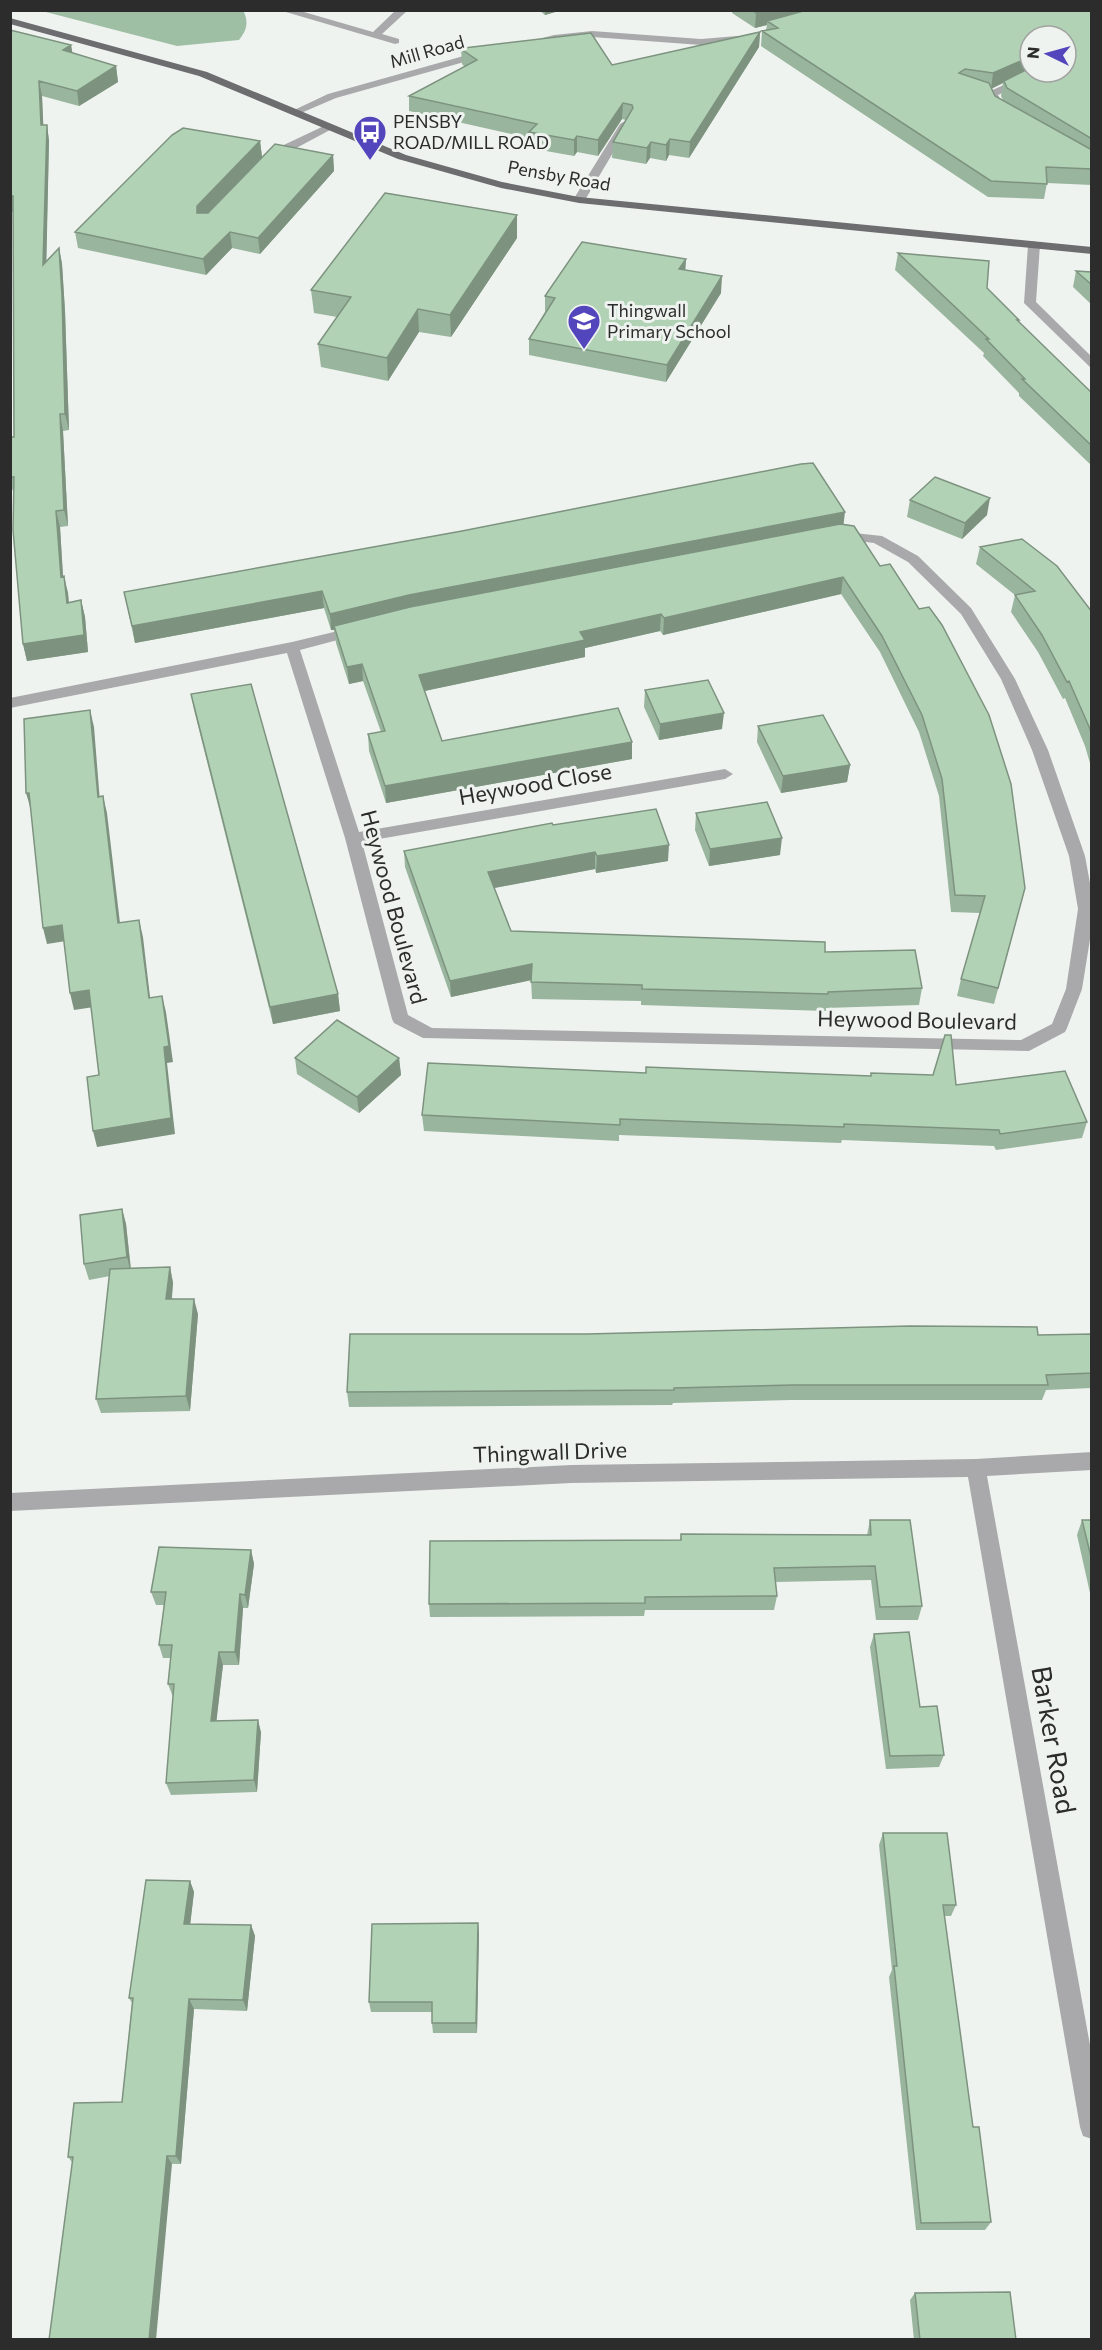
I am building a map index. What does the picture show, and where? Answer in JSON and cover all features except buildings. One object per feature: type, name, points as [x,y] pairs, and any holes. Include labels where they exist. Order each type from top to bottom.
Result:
[{"type":"main road","name":"Pensby Road","points":[[10,21],[203,74],[297,111],[327,128],[402,157],[501,185],[579,200],[1092,251]]},
{"type":"street","points":[[284,10],[395,41]]},
{"type":"street","points":[[375,35],[403,10]]},
{"type":"street","points":[[525,43],[587,34],[697,42],[746,37]]},
{"type":"street","name":"Mill Road","points":[[297,111],[332,96],[492,51]]},
{"type":"street","points":[[433,52],[451,61]]},
{"type":"street","points":[[1018,81],[988,93],[998,107],[1018,120]]},
{"type":"street","points":[[579,200],[626,123]]},
{"type":"street","points":[[260,169],[275,153],[327,128]]},
{"type":"street","points":[[1034,245],[1030,303],[1092,365]]},
{"type":"street","name":"Heywood Boulevard","points":[[292,647],[353,838],[400,1019],[429,1034],[1023,1046],[1059,1028],[1074,989],[1086,909],[1084,856],[1008,679],[966,611],[913,559],[877,539],[838,535],[827,537]]},
{"type":"street","points":[[10,703],[292,647],[379,626]]},
{"type":"street","name":"Heywood Close","points":[[353,838],[725,774]]},
{"type":"street","name":"Thingwall Drive","points":[[10,1502],[571,1474],[976,1468],[1092,1461]]},
{"type":"street","name":"Barker Road","points":[[976,1468],[1092,2127]]},
{"type":"green space","points":[[243,10],[246,26],[239,40],[177,46],[42,11]]},
{"type":"place","name":"PENSBY ROAD/MILL ROAD","points":[[370,161]]},
{"type":"place","name":"Thingwall Primary School","points":[[584,350]]}]
